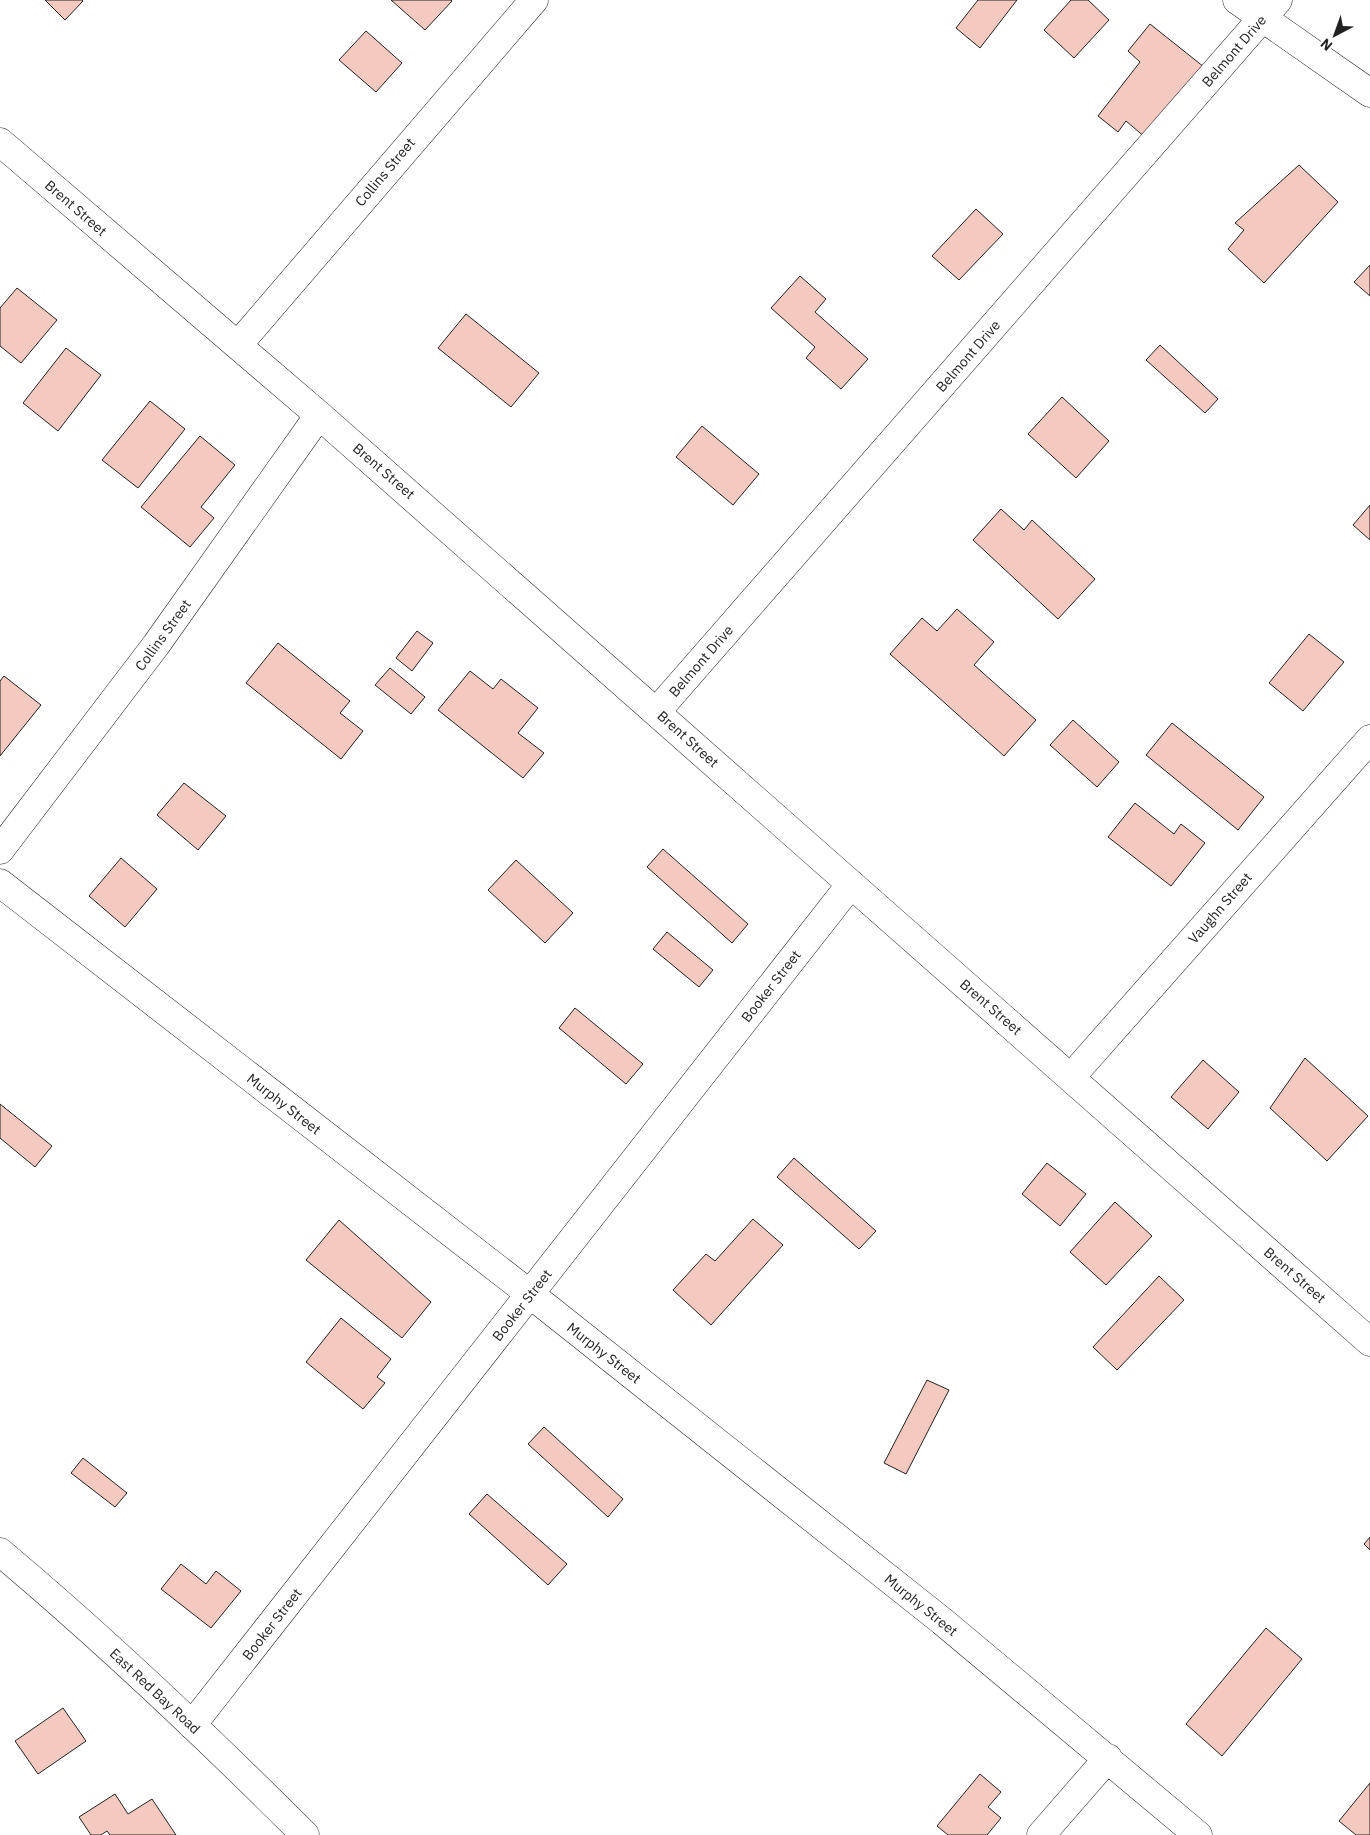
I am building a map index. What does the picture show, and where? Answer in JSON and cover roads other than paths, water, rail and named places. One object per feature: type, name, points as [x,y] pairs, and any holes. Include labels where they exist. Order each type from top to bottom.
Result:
[{"type":"street","name":"Collins Street","points":[[238,345],[534,0]]},
{"type":"street","points":[[1238,0],[1271,9],[1370,93]]},
{"type":"street","name":"Belmont Drive","points":[[657,711],[1271,9]]},
{"type":"street","name":"Brent Street","points":[[0,142],[319,415],[657,711],[1370,1342]]},
{"type":"street","name":"Collins Street","points":[[0,850],[156,645],[319,415]]},
{"type":"street","name":"Vaughn Street","points":[[1071,1078],[1370,739]]},
{"type":"street","name":"Murphy Street","points":[[0,883],[530,1294],[942,1621],[1198,1835]]},
{"type":"street","name":"Booker Street","points":[[192,1726],[851,884]]},
{"type":"street","name":"East Red Bay Road","points":[[0,1552],[150,1684],[295,1833]]},
{"type":"street","points":[[1041,1835],[1108,1758]]}]
